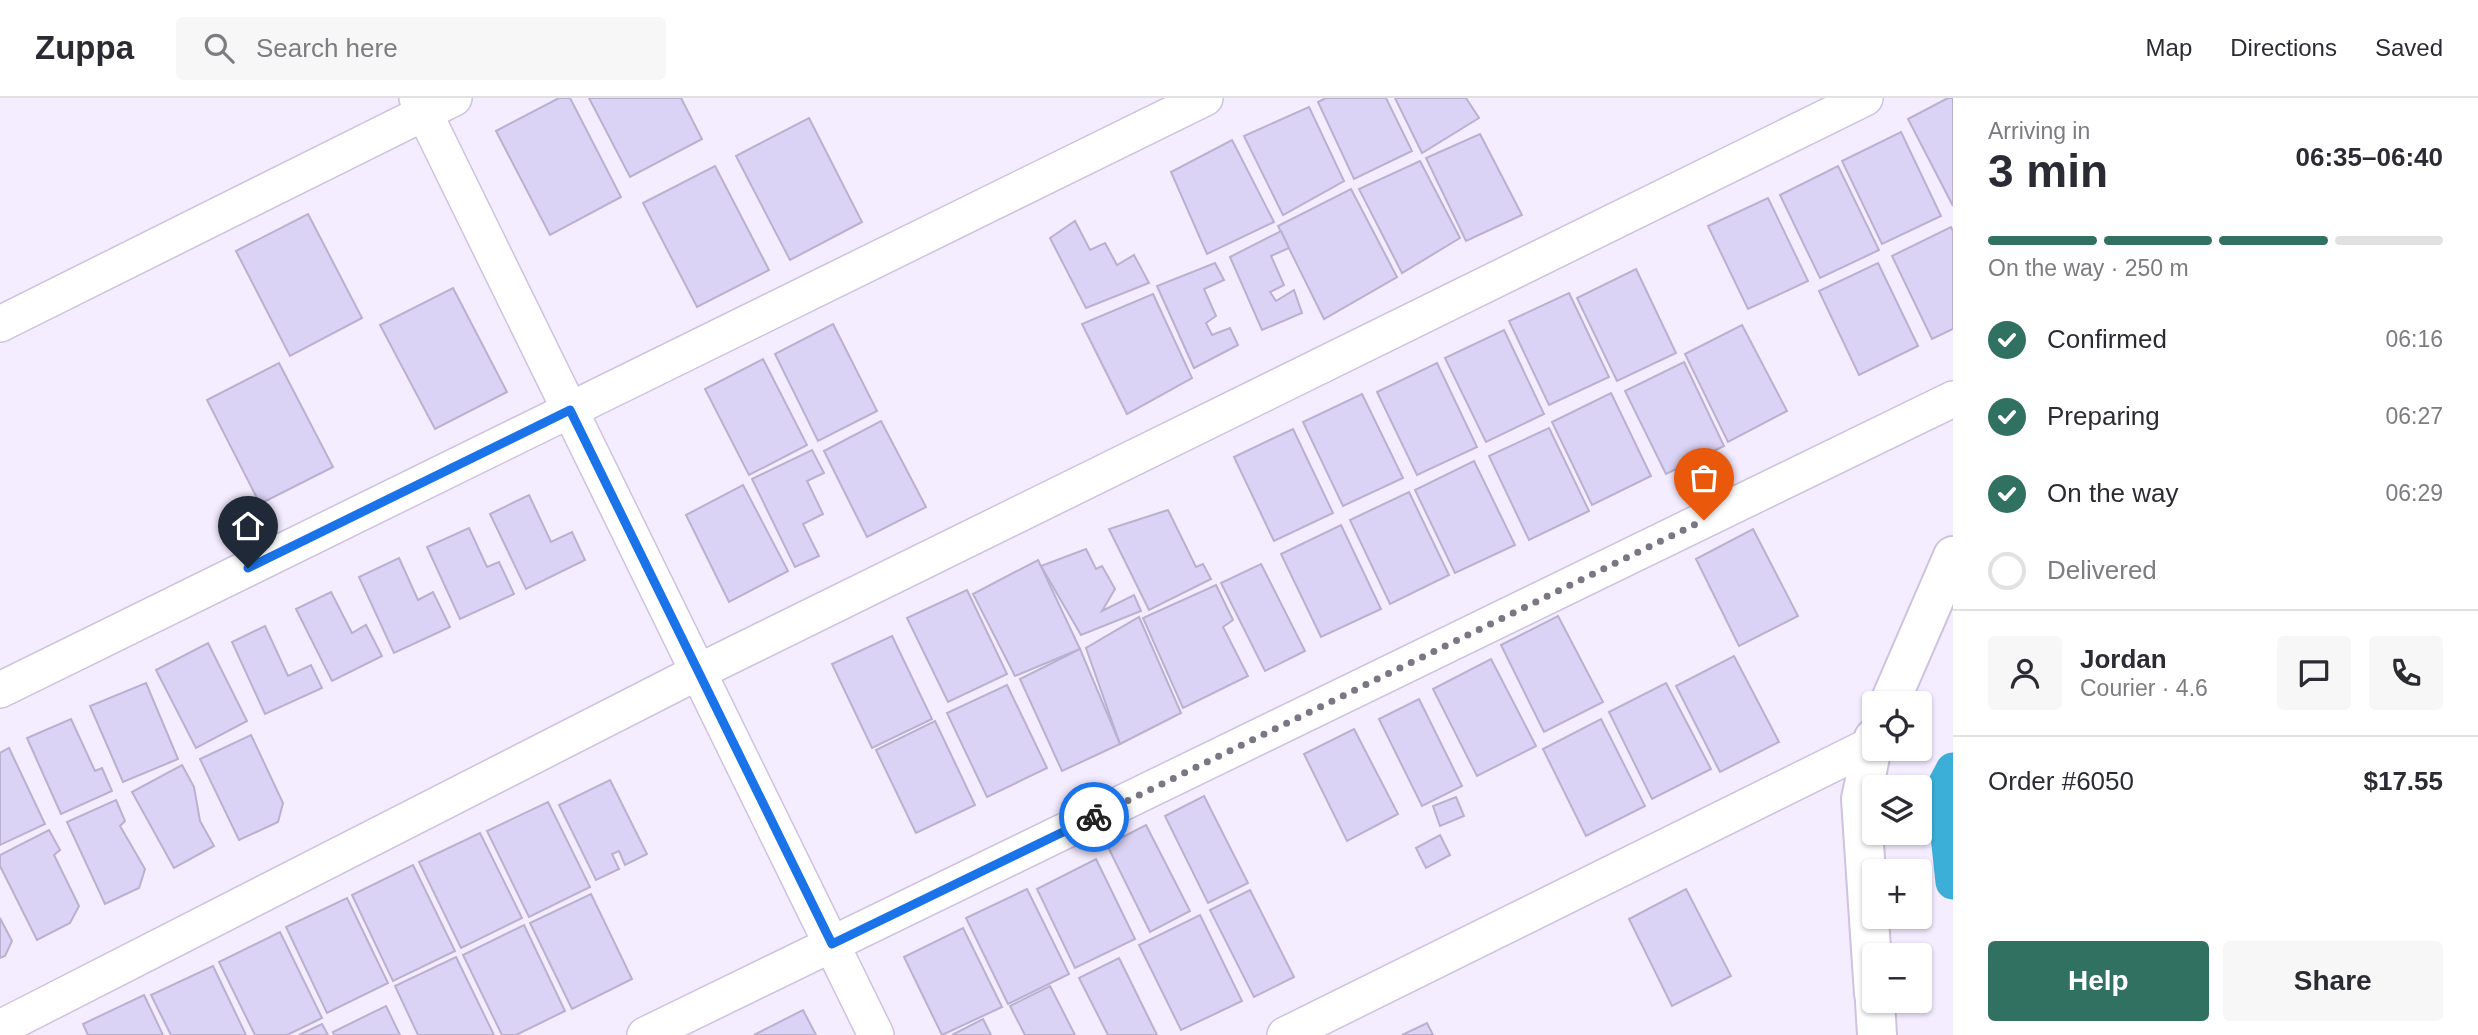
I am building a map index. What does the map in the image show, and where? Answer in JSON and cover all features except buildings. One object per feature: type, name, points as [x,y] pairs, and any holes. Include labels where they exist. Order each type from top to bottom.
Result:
[{"type":"street","points":[[0,690],[1205,98]]},
{"type":"street","points":[[0,1028],[698,672],[1865,98]]},
{"type":"street","points":[[0,324],[432,103],[570,410],[876,1035]]},
{"type":"street","points":[[645,1035],[1953,399]]},
{"type":"street","points":[[1895,691],[1953,556]]},
{"type":"street","points":[[1285,1035],[1862,747]]},
{"type":"street","points":[[1869,761],[1861,799],[1871,943]]},
{"type":"street","points":[[1876,1013],[1877,1035]]},
{"type":"waterway","points":[[1953,770],[1943,789],[1953,882]]},
{"type":"way so far","points":[[1094,817],[1704,520]]},
{"type":"route","points":[[248,568],[570,410],[832,944],[1094,817]]}]
